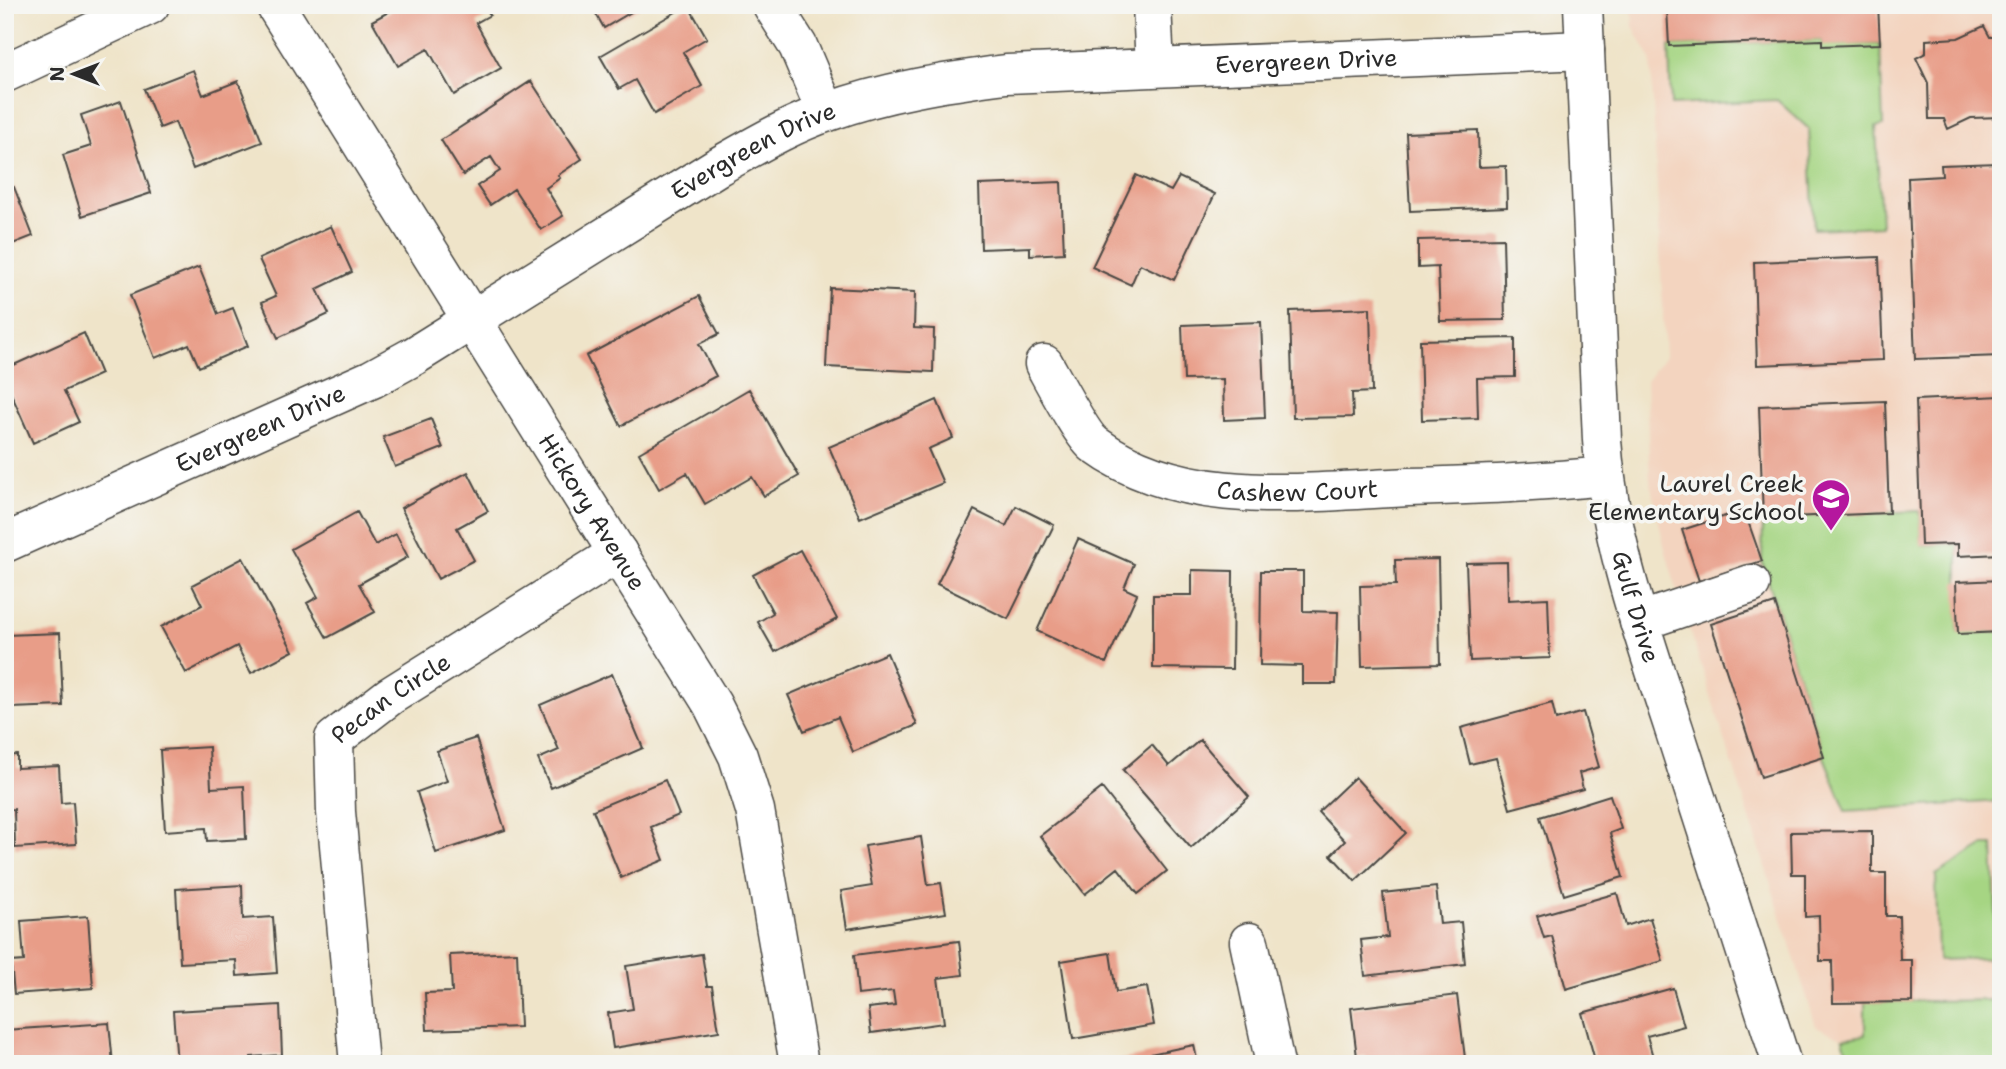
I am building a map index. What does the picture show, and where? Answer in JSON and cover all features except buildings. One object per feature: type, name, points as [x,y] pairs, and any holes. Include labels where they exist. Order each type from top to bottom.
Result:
[{"type":"street","points":[[5,73],[150,5]]},
{"type":"street","name":"Hickory Avenue","points":[[275,5],[712,704],[738,756],[755,810],[799,1064]]},
{"type":"street","points":[[772,5],[798,46],[826,112]]},
{"type":"street","points":[[1152,5],[1155,67]]},
{"type":"street","name":"Gulf Drive","points":[[1583,5],[1604,476],[1612,523],[1639,622],[1782,1064]]},
{"type":"street","name":"Evergreen Drive","points":[[5,543],[372,379],[717,167],[769,138],[826,112],[882,95],[941,82],[1006,74],[1585,50]]},
{"type":"street","name":"Cashew Court","points":[[1044,364],[1092,443],[1136,469],[1183,484],[1258,494],[1552,482],[1604,476]]},
{"type":"street","name":"Pecan Circle","points":[[359,1064],[335,812],[334,739],[390,696],[618,553]]},
{"type":"street","points":[[1639,622],[1751,584]]},
{"type":"street","points":[[1249,942],[1275,1064]]},
{"type":"shaded area","name":"Laurel Creek Elementary School","points":[[1632,5],[2001,5],[2001,1064],[1851,1064],[1843,1039],[1816,1026],[1676,587],[1650,481],[1646,381],[1665,356],[1651,60],[1633,26]]},
{"type":"green space","points":[[1822,40],[1822,45],[1880,44],[1883,126],[1876,127],[1881,226],[1814,229],[1809,129],[1777,100],[1671,105],[1669,46]]},
{"type":"green space","points":[[1920,511],[1922,545],[1958,544],[1958,633],[2001,632],[2001,801],[1846,811],[1824,757],[1762,561],[1763,518]]},
{"type":"green space","points":[[1985,845],[1993,845],[1998,958],[1938,960],[1936,875]]},
{"type":"green space","points":[[1999,1000],[2001,1064],[1851,1064],[1843,1039],[1865,1035],[1865,1002]]},
{"type":"place","name":"Laurel Creek Elementary School","points":[[1831,532]]}]
